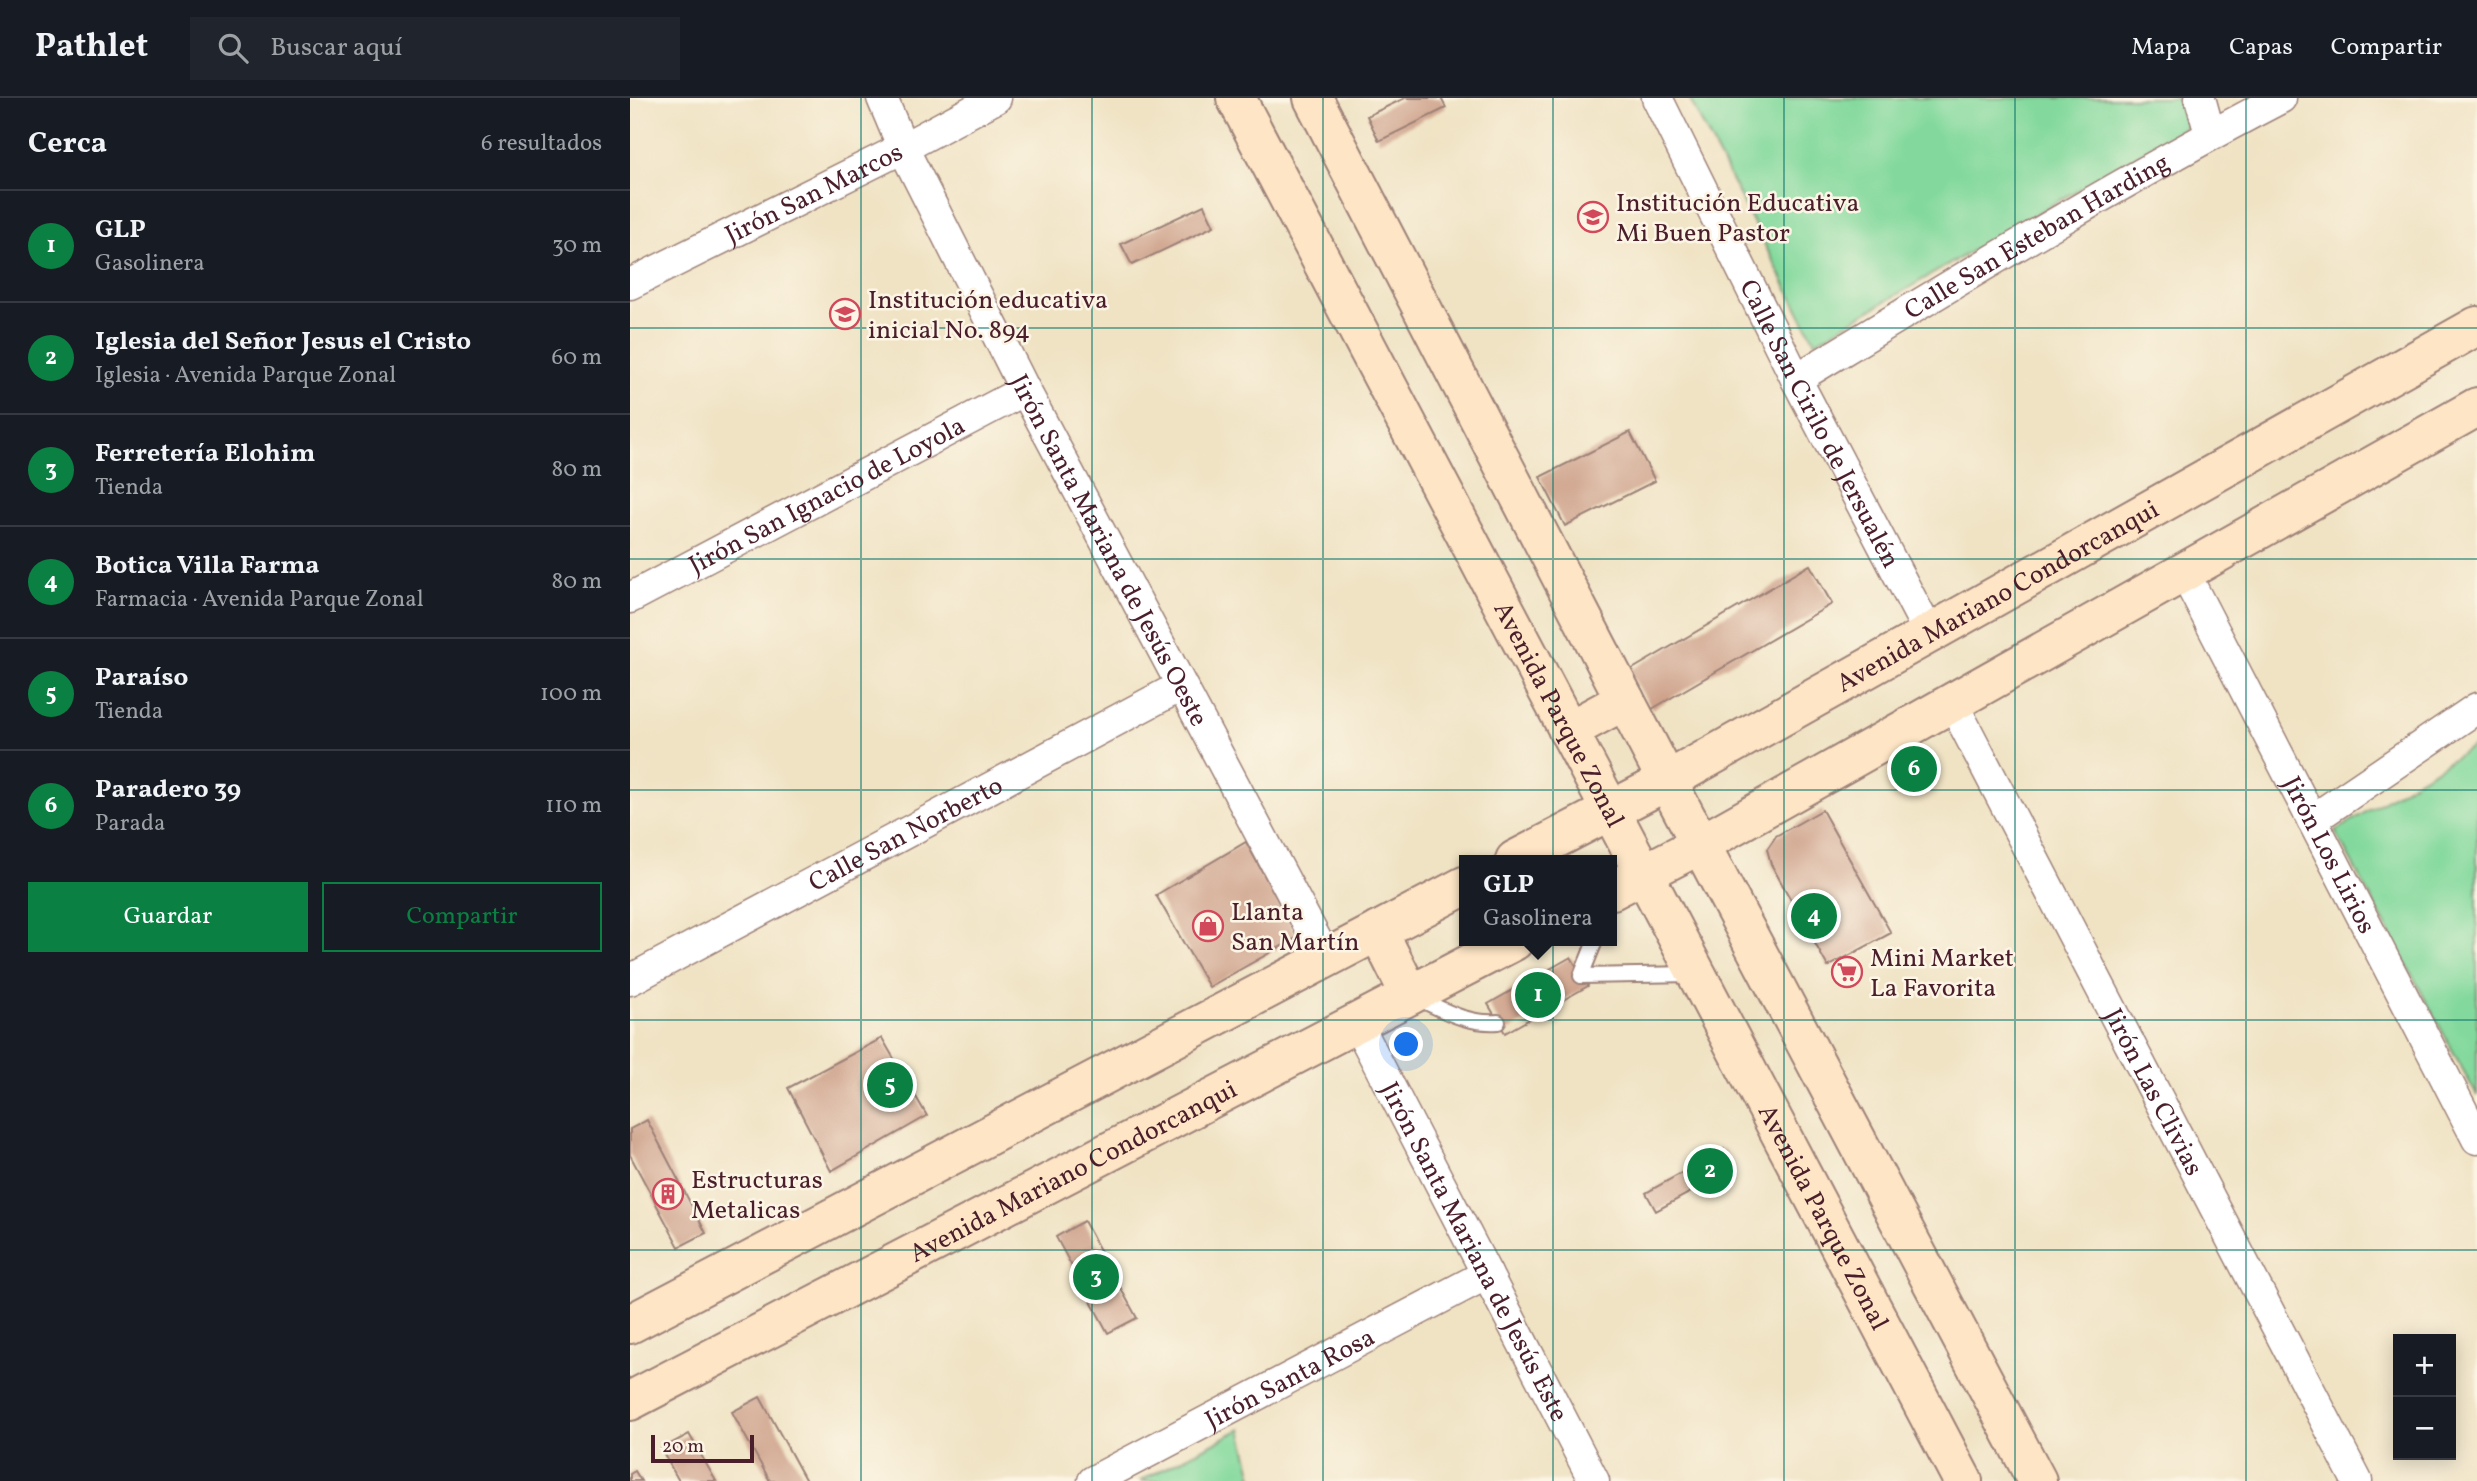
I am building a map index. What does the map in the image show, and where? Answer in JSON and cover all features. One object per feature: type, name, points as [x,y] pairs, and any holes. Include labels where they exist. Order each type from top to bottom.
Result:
[{"type":"main road","name":"Avenida Parque Zonal","points":[[1236,98],[1609,811],[1615,855]]},
{"type":"main road","points":[[1313,98],[1667,781],[2037,1481]]},
{"type":"main road","name":"Avenida Mariano Condorcanqui","points":[[1525,855],[1667,781],[2477,326]]},
{"type":"main road","points":[[1620,888],[2477,407]]},
{"type":"main road","points":[[1568,731],[1625,700]]},
{"type":"main road","name":"Avenida Parque Zonal","points":[[1617,867],[1620,888],[1695,974],[1963,1481]]},
{"type":"main road","points":[[630,1324],[1459,889]]},
{"type":"main road","points":[[1378,931],[1410,995]]},
{"type":"main road","name":"Avenida Mariano Condorcanqui","points":[[630,1401],[1504,946]]},
{"type":"street","name":"Jirón Santa Mariana de Jesús Oeste","points":[[882,98],[903,148],[1025,390],[1326,958]]},
{"type":"street","name":"Jirón San Marcos","points":[[630,284],[903,148],[996,98]]},
{"type":"street","name":"Calle San Cirilo de Jersualén","points":[[1657,98],[1796,379],[1929,633]]},
{"type":"street","points":[[2200,98],[2210,134]]},
{"type":"street","name":"Calle San Esteban Harding","points":[[1796,379],[1960,279],[2210,134],[2281,98]]},
{"type":"street","name":"Jirón San Ignacio de Loyola","points":[[630,598],[1025,390]]},
{"type":"street","name":"Jirón Los Lirios","points":[[2184,572],[2477,1139]]},
{"type":"street","name":"Calle San Norberto","points":[[630,980],[1181,686]]},
{"type":"street","name":"Jirón Las Clivias","points":[[1952,702],[2357,1481]]},
{"type":"street","points":[[2312,820],[2477,708]]},
{"type":"street","name":"Jirón Santa Mariana de Jesús Este","points":[[1357,1023],[1594,1481]]},
{"type":"street","name":"Jirón Santa Rosa","points":[[1093,1481],[1487,1275]]},
{"type":"lane","points":[[1593,946],[1581,976],[1695,974]]},
{"type":"lane","points":[[1410,995],[1460,1018],[1479,1023],[1498,1022]]},
{"type":"green space","points":[[1689,98],[2186,98],[2193,123],[1815,342]]},
{"type":"green space","points":[[2477,744],[2477,1096],[2335,831]]},
{"type":"green space","points":[[1241,1429],[1254,1481],[1140,1481]]},
{"type":"building","points":[[1405,98],[1441,98],[1446,108],[1379,141],[1367,116]]},
{"type":"building","points":[[1204,205],[1214,226],[1132,265],[1121,244]]},
{"type":"building","points":[[1630,432],[1655,481],[1565,526],[1540,477]]},
{"type":"building","points":[[1810,565],[1832,604],[1652,709],[1629,671]]},
{"type":"building","points":[[1822,810],[1891,933],[1828,967],[1771,864],[1767,849],[1776,836]]},
{"type":"building","points":[[1246,842],[1298,937],[1209,987],[1156,895]]},
{"type":"building","points":[[1571,957],[1588,986],[1505,1033],[1488,1004]]},
{"type":"building","points":[[882,1038],[927,1116],[831,1171],[788,1088]]},
{"type":"building","name":"Estructuras Metalicas","points":[[647,1120],[706,1233],[679,1247],[630,1155],[630,1129]]},
{"type":"building","points":[[1724,1149],[1735,1168],[1656,1211],[1646,1193]]},
{"type":"building","points":[[1084,1221],[1137,1318],[1108,1333],[1056,1237]]},
{"type":"building","points":[[760,1397],[806,1481],[770,1481],[732,1412]]},
{"type":"building","points":[[689,1434],[716,1481],[679,1481],[661,1449]]},
{"type":"building","points":[[635,1471],[641,1481],[630,1481],[630,1474]]},
{"type":"place","name":"Institución Educativa Mi Buen Pastor","points":[[1593,217]]},
{"type":"place","name":"Institución educativa inicial No. 894","points":[[845,314]]},
{"type":"place","name":"Paradero 39","points":[[1914,769]]},
{"type":"place","name":"Botica Villa Farma","points":[[1814,916]]},
{"type":"place","name":"Llanta San Martín","points":[[1208,926]]},
{"type":"place","name":"Mini Market La Favorita","points":[[1847,972]]},
{"type":"place","name":"GLP","points":[[1538,995]]},
{"type":"place","name":"Paraíso","points":[[890,1085]]},
{"type":"place","name":"Iglesia del Señor Jesus el Cristo","points":[[1710,1171]]},
{"type":"place","name":"Estructuras Metalicas","points":[[668,1194]]},
{"type":"place","name":"Ferretería Elohim","points":[[1096,1277]]}]
